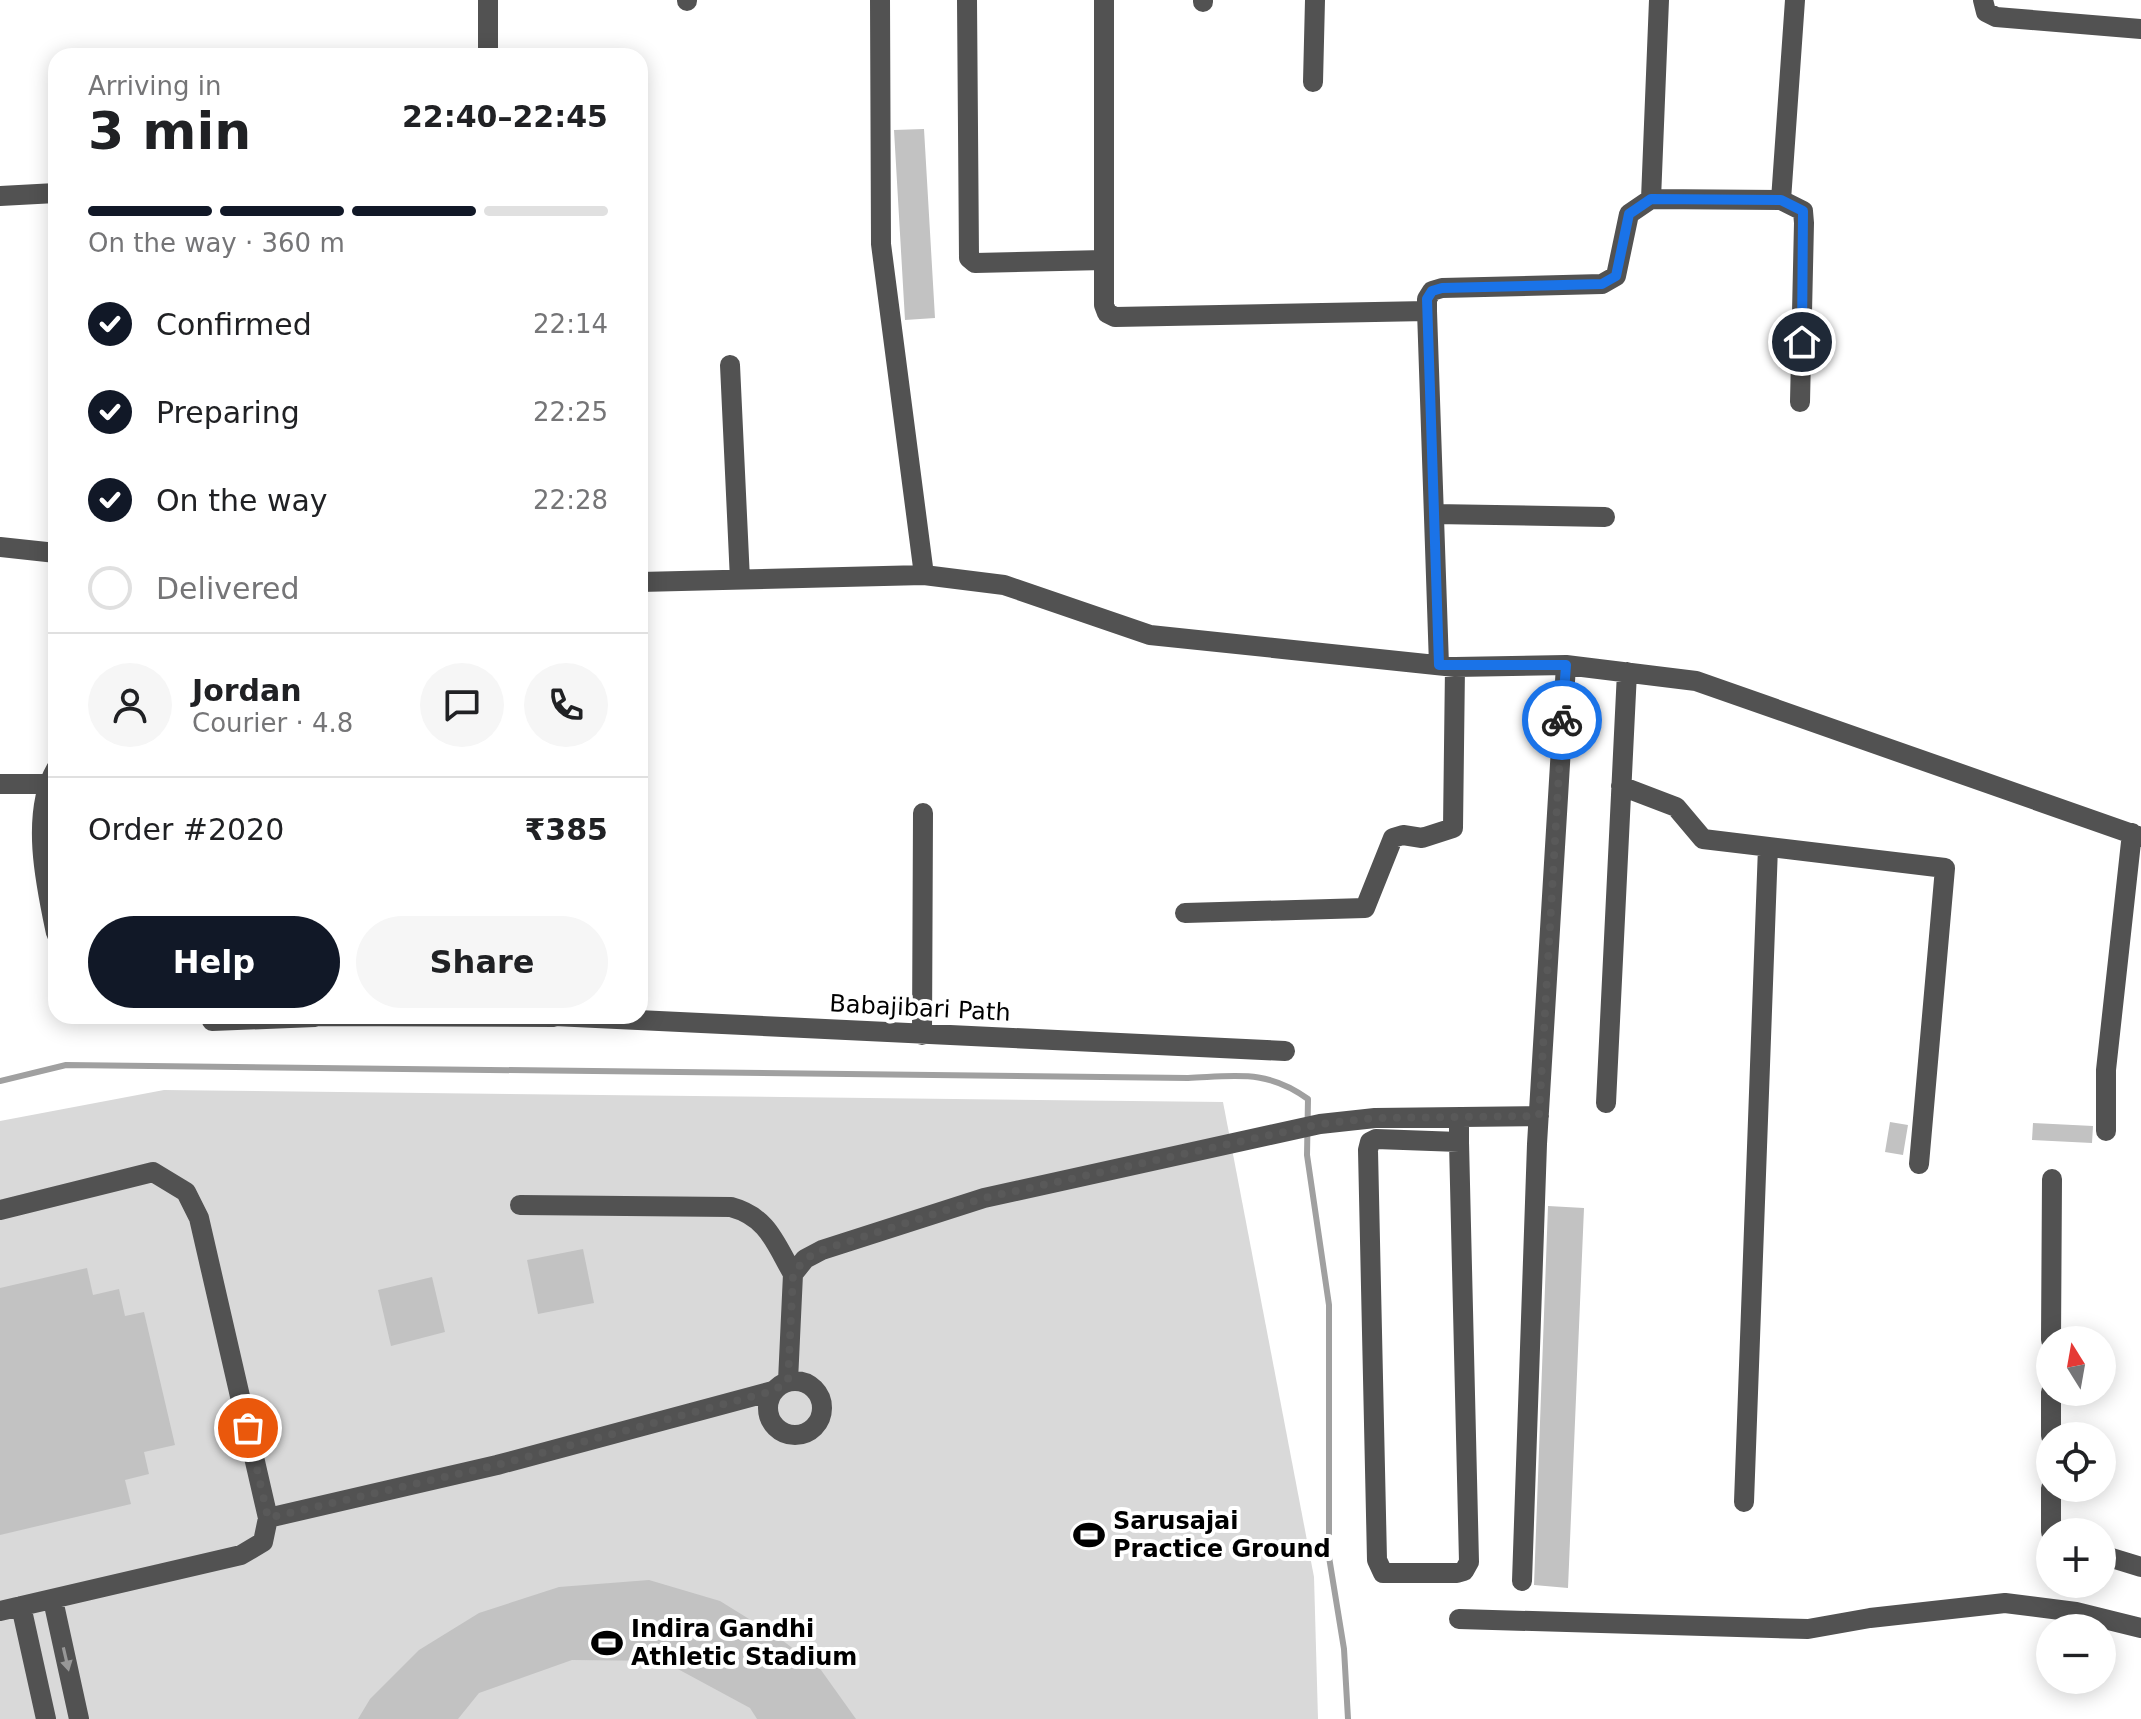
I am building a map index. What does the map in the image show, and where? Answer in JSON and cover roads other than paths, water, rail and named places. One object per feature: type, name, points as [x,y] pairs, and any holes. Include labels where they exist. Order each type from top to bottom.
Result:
[{"type":"street","points":[[488,0],[488,48]]},
{"type":"street","points":[[880,0],[881,244],[924,575]]},
{"type":"street","points":[[967,0],[969,258],[975,263],[1104,260]]},
{"type":"street","points":[[1104,0],[1104,305],[1107,313],[1115,317],[1427,311]]},
{"type":"street","points":[[1313,82],[1315,0]]},
{"type":"street","points":[[1651,199],[1659,0]]},
{"type":"street","points":[[1781,200],[1795,0]]},
{"type":"street","points":[[1983,0],[1986,12],[1996,17],[2141,29]]},
{"type":"street","points":[[0,196],[48,193]]},
{"type":"street","points":[[1185,913],[1365,908],[1393,838],[1403,835],[1422,838],[1453,828],[1447,666],[1434,514],[1427,311],[1427,299],[1432,291],[1442,288],[1602,284],[1616,276],[1629,214],[1651,199],[1781,200],[1803,211],[1800,402]]},
{"type":"street","points":[[730,365],[740,580]]},
{"type":"street","points":[[1434,514],[1605,517]]},
{"type":"street","points":[[0,547],[48,552]]},
{"type":"street","points":[[648,582],[924,575],[1004,585],[1150,635],[1447,666],[1566,665],[1696,681],[2136,835],[2106,1070],[2106,1131]]},
{"type":"street","points":[[1522,1581],[1539,1116],[1566,665]]},
{"type":"street","points":[[1606,1103],[1627,672]]},
{"type":"street","points":[[0,784],[48,778]]},
{"type":"street","points":[[1621,786],[1676,807],[1703,839],[1945,868],[1919,1164]]},
{"type":"street","points":[[48,813],[42,866],[48,895]]},
{"type":"street","points":[[922,1035],[923,813]]},
{"type":"street","points":[[1744,1502],[1768,847]]},
{"type":"street","name":"Babajibari Path","points":[[648,1022],[1285,1051]]},
{"type":"street","points":[[268,1518],[497,1465],[781,1386],[793,1274],[805,1259],[822,1250],[984,1198],[1320,1124],[1375,1118],[1539,1116]]},
{"type":"street","points":[[1459,1117],[1469,1562],[1464,1571],[1457,1573],[1383,1573],[1377,1560],[1368,1150],[1370,1142],[1376,1139],[1459,1142]]},
{"type":"street","points":[[0,1210],[153,1172],[186,1192],[199,1218],[268,1518],[263,1542],[241,1555],[0,1611]]},
{"type":"street","points":[[2051,1326],[2052,1179]]},
{"type":"street","points":[[520,1205],[731,1207],[751,1212],[764,1224],[793,1274]]},
{"type":"street","points":[[2116,1559],[2141,1567]]},
{"type":"street","points":[[53,1600],[79,1719]]},
{"type":"street","points":[[1459,1619],[1808,1629],[1870,1618],[2005,1603],[2076,1612],[2141,1628]]},
{"type":"street","points":[[21,1606],[46,1719]]},
{"type":"waterway","points":[[0,1081],[66,1065],[1188,1078],[1251,1076],[1293,1089],[1308,1099],[1307,1155],[1329,1305],[1329,1557],[1344,1649],[1348,1719]]},
{"type":"place","name":"Sarusajai Practice Ground","points":[[1089,1535]]},
{"type":"place","name":"Indira Gandhi Athletic Stadium","points":[[607,1643]]}]
